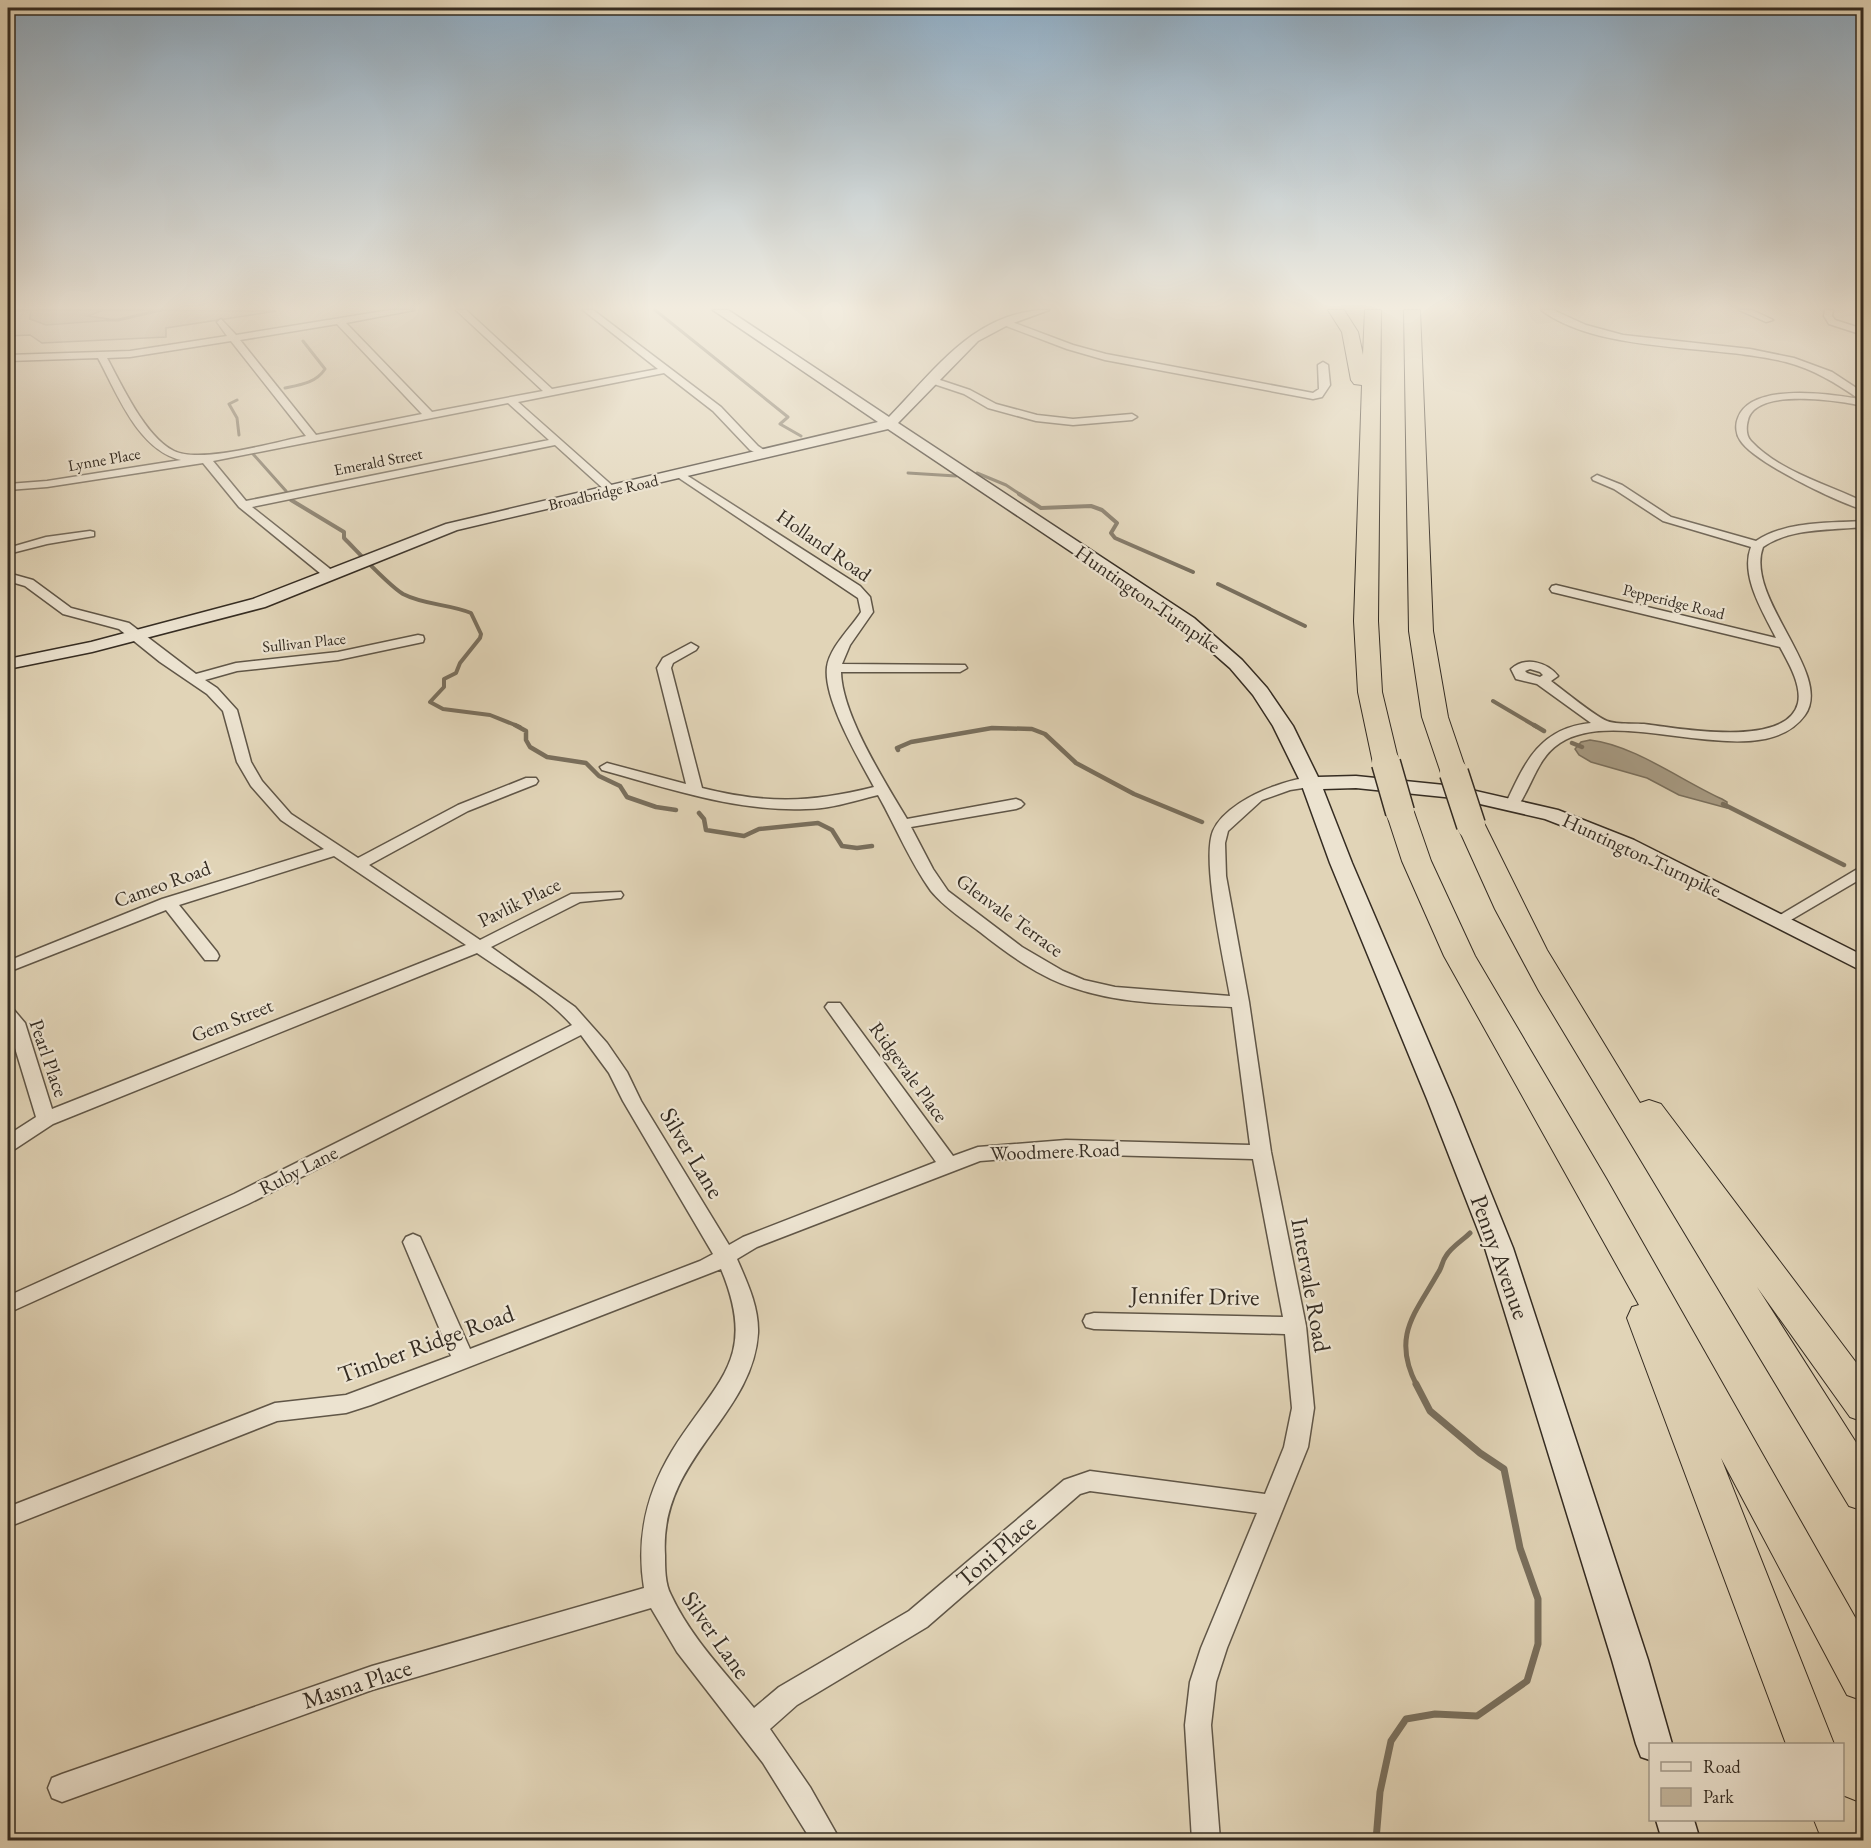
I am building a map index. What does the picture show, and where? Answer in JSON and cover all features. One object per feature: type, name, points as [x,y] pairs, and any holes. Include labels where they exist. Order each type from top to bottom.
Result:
[{"type":"highway","points":[[1362,396],[1361,429],[1368,457]]},
{"type":"highway","points":[[1370,396],[1366,621],[1370,692],[1400,812],[1428,888],[1460,956],[1589,1180],[1863,1678]]},
{"type":"highway","points":[[1415,396],[1423,651],[1435,717],[1463,806],[1493,876],[1540,963],[1610,1082],[1863,1493]]},
{"type":"highway","points":[[1415,408],[1416,396]]},
{"type":"highway","points":[[1540,963],[1863,1405]]},
{"type":"highway","points":[[1589,1180],[1607,1241],[1643,1309],[1810,1743]]},
{"type":"highway","points":[[1839,1821],[1847,1840]]},
{"type":"main road","name":"Huntington Turnpike","points":[[848,396],[1205,635],[1236,664],[1260,692],[1283,726],[1311,783],[1356,782],[1429,789],[1513,804],[1551,814],[1607,834],[1863,964]]},
{"type":"main road","points":[[889,424],[915,396]]},
{"type":"main road","name":"Broadbridge Road","points":[[8,664],[137,636],[259,603],[452,527],[889,424]]},
{"type":"main road","name":"Penny Avenue","points":[[1311,783],[1341,863],[1499,1248],[1630,1660],[1654,1743]]},
{"type":"main road","points":[[1675,1821],[1681,1840]]},
{"type":"street","points":[[125,396],[156,444],[170,453],[206,459],[243,505],[330,575]]},
{"type":"street","points":[[281,396],[313,438]]},
{"type":"street","points":[[410,396],[429,416]]},
{"type":"street","name":"Lynne Place","points":[[8,487],[47,484],[206,459],[532,396]]},
{"type":"street","points":[[700,396],[717,409],[754,448],[765,454]]},
{"type":"street","points":[[975,396],[992,406],[1036,418],[1073,422],[1132,417]]},
{"type":"street","points":[[1783,396],[1752,408],[1742,418],[1741,432],[1745,441],[1771,461],[1863,507]]},
{"type":"street","points":[[1831,396],[1863,400]]},
{"type":"street","points":[[510,400],[611,490]]},
{"type":"street","name":"Emerald Street","points":[[243,505],[555,442]]},
{"type":"street","name":"Holland Road","points":[[680,474],[856,589],[864,597],[867,612],[850,634],[834,668]]},
{"type":"street","points":[[1596,478],[1618,487],[1667,519],[1758,545]]},
{"type":"street","points":[[1513,804],[1540,752],[1572,731],[1603,725],[1701,735],[1755,735],[1777,729],[1793,721],[1805,702],[1802,687],[1752,567],[1752,554],[1758,545],[1788,532],[1863,524]]},
{"type":"street","points":[[8,551],[46,541],[90,534]]},
{"type":"street","name":"Silver Lane","points":[[8,578],[29,584],[67,610],[124,626],[217,696],[230,710],[244,762],[256,783],[286,817],[527,979],[569,1011],[618,1072],[632,1101],[726,1257],[746,1312],[747,1335],[736,1377],[676,1461],[659,1497],[653,1529],[652,1563],[658,1595],[677,1631],[753,1727],[826,1840]]},
{"type":"street","name":"Pepperidge Road","points":[[1556,589],[1785,644]]},
{"type":"street","name":"Sullivan Place","points":[[194,679],[236,667],[338,656],[418,639]]},
{"type":"street","points":[[691,647],[668,661],[664,668],[695,790]]},
{"type":"street","points":[[608,767],[743,800],[806,805],[881,790],[851,729],[836,688],[834,668],[960,668]]},
{"type":"street","points":[[1542,681],[1603,725]]},
{"type":"street","points":[[356,866],[439,818],[473,802],[531,781]]},
{"type":"street","name":"Intervale Road","points":[[1206,1840],[1198,1725],[1203,1682],[1214,1648],[1296,1448],[1303,1408],[1295,1326],[1261,1152],[1240,1002],[1218,876],[1217,843],[1221,830],[1257,797],[1288,786],[1311,783]]},
{"type":"street","name":"Glenvale Terrace","points":[[881,790],[902,824],[931,881],[942,894],[1040,966],[1096,989],[1240,1002]]},
{"type":"street","points":[[902,824],[1016,804]]},
{"type":"street","name":"Cameo Road","points":[[8,967],[168,902],[335,851]]},
{"type":"street","points":[[1778,921],[1863,870]]},
{"type":"street","name":"Pavlik Place","points":[[477,946],[497,939],[578,897],[615,895]]},
{"type":"street","points":[[168,902],[211,956]]},
{"type":"street","name":"Gem Street","points":[[8,1144],[46,1119],[477,946]]},
{"type":"street","name":"Ridgevale Place","points":[[834,1007],[948,1164]]},
{"type":"street","name":"Pearl Place","points":[[8,1014],[16,1023],[46,1119]]},
{"type":"street","name":"Ruby Lane","points":[[8,1305],[241,1199],[583,1027]]},
{"type":"street","name":"Woodmere Road","points":[[726,1257],[750,1242],[978,1154],[1066,1147],[1261,1152]]},
{"type":"street","points":[[412,1242],[463,1359]]},
{"type":"street","name":"Timber Ridge Road","points":[[8,1517],[266,1415],[346,1404],[707,1267],[726,1257]]},
{"type":"street","name":"Jennifer Drive","points":[[1094,1321],[1295,1326]]},
{"type":"street","name":"Toni Place","points":[[753,1727],[788,1696],[918,1619],[1072,1487],[1090,1480],[1271,1505]]},
{"type":"street","name":"Masna Place","points":[[62,1788],[372,1678],[658,1595]]},
{"type":"shaded area","points":[[1590,740],[1607,743],[1641,756],[1727,802],[1727,808],[1679,795],[1647,778],[1591,762],[1579,755],[1575,749],[1581,742]]},
{"type":"waterway","points":[[762,396],[788,417],[780,424],[801,436]]},
{"type":"waterway","points":[[237,400],[229,404],[237,418],[239,435]]},
{"type":"waterway","points":[[253,454],[286,491]]},
{"type":"waterway","points":[[908,473],[956,476]]},
{"type":"waterway","points":[[977,473],[1006,485],[1021,495]]},
{"type":"waterway","points":[[1019,494],[1041,508],[1091,506],[1102,510],[1117,523],[1111,533],[1115,538],[1193,572]]},
{"type":"waterway","points":[[291,500],[344,532],[344,538],[381,576],[403,594],[471,613],[481,634],[480,638],[460,663],[456,673],[444,679],[444,687],[430,702],[443,709],[490,715],[515,725]]},
{"type":"waterway","points":[[1218,584],[1305,626]]},
{"type":"waterway","points":[[1493,701],[1537,727]]},
{"type":"waterway","points":[[515,725],[520,727]]},
{"type":"waterway","points":[[515,725],[526,731],[526,740],[530,747],[547,757],[586,763],[599,776],[620,786],[627,797],[656,807],[676,810]]},
{"type":"waterway","points":[[1534,725],[1544,731]]},
{"type":"waterway","points":[[898,750],[897,748],[911,742],[992,728],[1032,729],[1045,734],[1076,763],[1134,794],[1202,822]]},
{"type":"waterway","points":[[1572,743],[1582,747]]},
{"type":"waterway","points":[[1723,804],[1844,865]]},
{"type":"waterway","points":[[699,813],[704,819],[706,830],[744,836],[759,829],[818,823],[832,830],[842,846],[857,848],[872,846]]},
{"type":"waterway","points":[[1417,1386],[1409,1368],[1406,1353],[1409,1326],[1445,1258],[1470,1233]]},
{"type":"waterway","points":[[1376,1840],[1380,1792],[1391,1741],[1406,1719],[1435,1714],[1477,1716],[1527,1681],[1538,1644],[1538,1599],[1520,1548],[1504,1469],[1480,1453],[1430,1411],[1417,1386]]},
{"type":"waterway","points":[[8,1837],[11,1840]]}]
